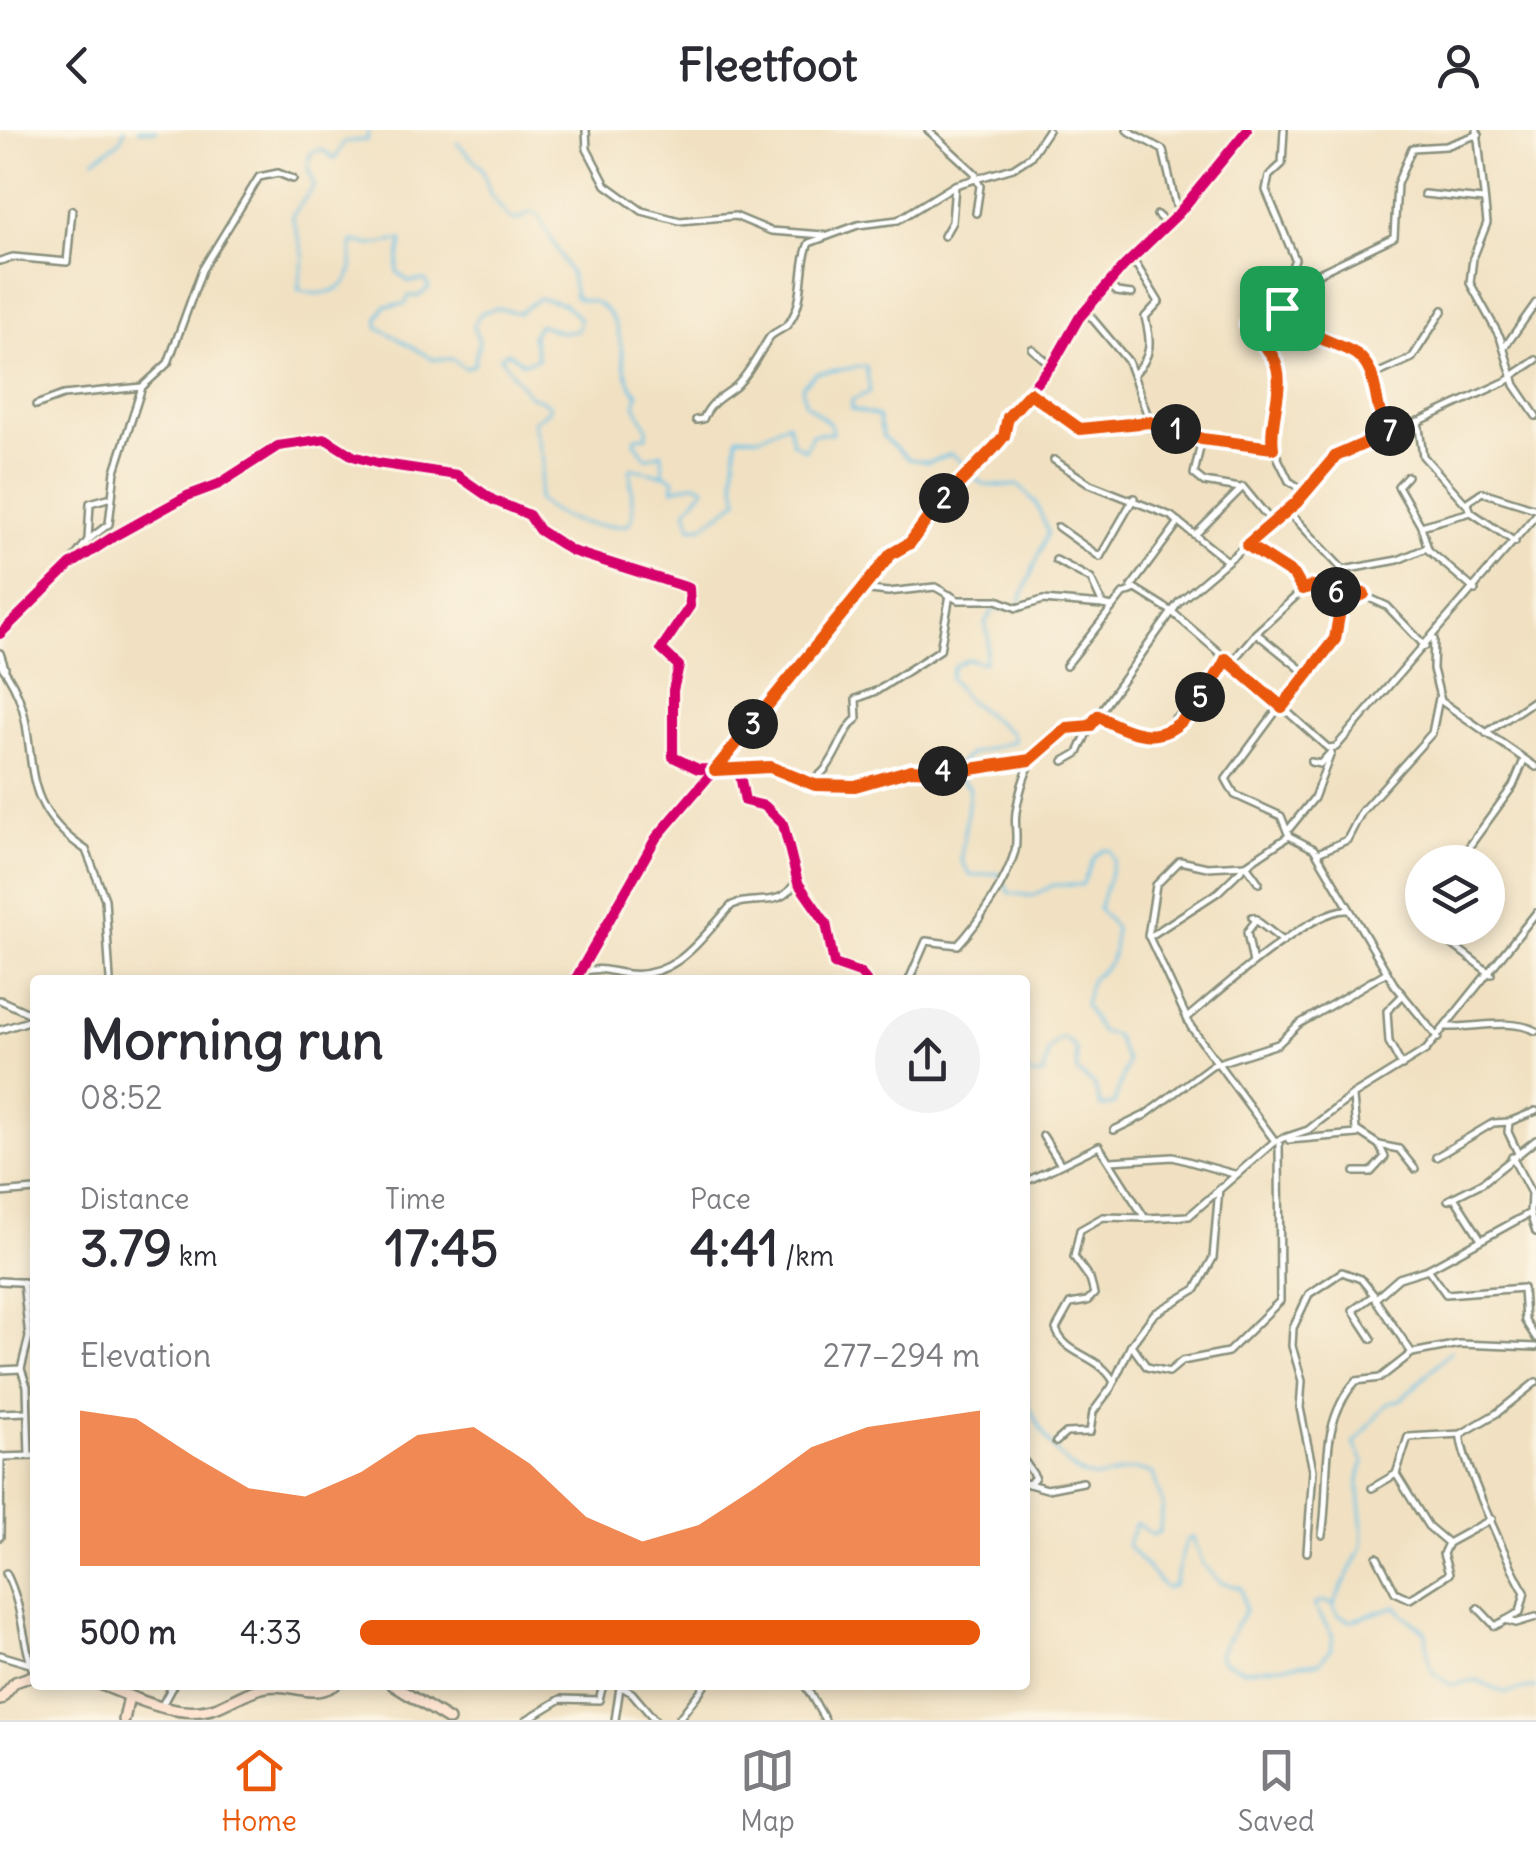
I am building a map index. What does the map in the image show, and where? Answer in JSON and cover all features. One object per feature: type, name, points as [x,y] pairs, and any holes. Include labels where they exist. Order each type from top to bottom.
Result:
[{"type":"street","points":[[586,130],[588,149],[606,186],[642,211],[680,221],[735,216],[771,231],[826,236]]},
{"type":"street","points":[[928,130],[977,176],[980,186],[976,213]]},
{"type":"street","points":[[696,420],[702,420],[715,399],[737,385],[744,369],[758,360],[771,336],[788,324],[805,275],[806,246],[826,236],[901,218],[956,185],[1002,172],[1026,160],[1048,130]]},
{"type":"street","points":[[1127,130],[1163,150],[1178,214]]},
{"type":"street","points":[[578,975],[643,856],[810,658],[891,554],[910,543],[927,517],[1004,436],[1008,417],[1048,375],[1086,312],[1128,262],[1178,214],[1247,130]]},
{"type":"street","points":[[1284,130],[1282,164],[1269,176],[1266,190],[1295,259],[1282,292],[1282,308],[1292,322],[1357,355],[1372,376],[1384,424],[1391,432]]},
{"type":"street","points":[[1306,492],[1289,482],[1273,448],[1270,428],[1277,372],[1274,358],[1247,324],[1252,313],[1282,292],[1394,237],[1397,184],[1412,148],[1446,146],[1478,132],[1487,223],[1473,258],[1470,284],[1504,348],[1512,377],[1536,416]]},
{"type":"street","points":[[0,634],[70,565],[88,540],[109,524],[110,497],[142,387],[168,363],[196,282],[259,176],[271,173],[292,179]]},
{"type":"street","points":[[944,236],[952,222],[956,185]]},
{"type":"street","points":[[1424,194],[1483,200]]},
{"type":"street","points":[[0,261],[13,257],[67,262],[72,210]]},
{"type":"street","points":[[1157,216],[1168,225]]},
{"type":"street","points":[[1128,262],[1138,266],[1158,302],[1145,317],[1151,342],[1146,360],[1134,374]]},
{"type":"street","points":[[1110,285],[1117,292],[1132,294]]},
{"type":"street","points":[[1504,348],[1536,302]]},
{"type":"street","points":[[1372,376],[1412,358],[1443,310]]},
{"type":"street","points":[[1086,312],[1120,348],[1134,374],[1150,422]]},
{"type":"street","points":[[1032,349],[1052,364]]},
{"type":"street","points":[[1064,760],[1078,753],[1090,726],[1170,611],[1287,510],[1348,448],[1372,443],[1512,377],[1536,360]]},
{"type":"street","points":[[36,405],[64,396],[142,387]]},
{"type":"street","points":[[1031,392],[1080,429],[1150,422],[1202,439],[1273,448]]},
{"type":"street","points":[[1418,421],[1422,456],[1471,512],[1514,542]]},
{"type":"street","points":[[70,565],[178,500],[219,484],[288,443],[326,439],[353,456],[376,464],[457,474],[493,500],[529,515],[538,530],[572,550],[689,588],[690,606],[661,650],[679,666],[671,750],[679,763],[715,770],[777,768],[806,782],[855,786],[911,770],[952,772],[1030,760],[1067,728],[1090,726]]},
{"type":"street","points":[[1202,439],[1194,474],[1204,482],[1246,487],[1271,521]]},
{"type":"street","points":[[1054,460],[1090,484],[1134,498],[1179,522],[1226,560]]},
{"type":"street","points":[[1407,476],[1398,486],[1428,549],[1475,590]]},
{"type":"street","points":[[1196,535],[1240,488]]},
{"type":"street","points":[[1312,762],[1320,764],[1332,751],[1475,590],[1536,512],[1482,492],[1466,504]]},
{"type":"street","points":[[88,540],[90,503],[110,497]]},
{"type":"street","points":[[1058,527],[1100,557],[1134,498]]},
{"type":"street","points":[[1287,510],[1343,570],[1428,549]]},
{"type":"street","points":[[1420,526],[1471,512]]},
{"type":"street","points":[[1066,666],[1130,590],[1179,522]]},
{"type":"street","points":[[1247,545],[1294,575],[1302,589]]},
{"type":"street","points":[[1056,560],[1091,579],[1103,605]]},
{"type":"street","points":[[1098,716],[1124,728],[1158,735],[1175,730],[1228,661],[1302,589],[1313,586],[1333,592],[1345,588],[1387,606],[1426,646]]},
{"type":"street","points":[[861,589],[888,592],[934,587],[971,603],[996,600],[1017,608],[1043,600],[1112,608]]},
{"type":"street","points":[[1130,590],[1138,590],[1170,611],[1332,751]]},
{"type":"street","points":[[1364,594],[1341,604],[1335,639],[1226,778],[1235,795],[1281,816],[1289,833],[1317,854],[1387,972],[1438,1038]]},
{"type":"street","points":[[806,782],[837,755],[846,728],[857,720],[856,698],[878,690],[940,650],[950,596]]},
{"type":"street","points":[[1256,633],[1307,674]]},
{"type":"street","points":[[1317,854],[1347,840],[1362,811],[1432,733],[1439,698],[1432,658],[1434,636]]},
{"type":"street","points":[[0,653],[19,697],[20,737]]},
{"type":"street","points":[[0,664],[6,671]]},
{"type":"street","points":[[1439,698],[1536,767]]},
{"type":"street","points":[[1486,733],[1536,699]]},
{"type":"street","points":[[1175,718],[1188,716]]},
{"type":"street","points":[[1149,937],[1225,887],[1246,865],[1289,833],[1314,798],[1332,751]]},
{"type":"street","points":[[911,975],[926,942],[956,946],[1003,878],[1014,854],[1016,814],[1030,760]]},
{"type":"street","points":[[1470,845],[1513,786],[1524,760]]},
{"type":"street","points":[[739,770],[745,801],[765,806],[786,831],[797,879],[824,920],[834,964],[856,975]]},
{"type":"street","points":[[36,813],[65,840],[86,850],[94,867],[106,906],[110,975]]},
{"type":"street","points":[[1131,1344],[1147,1367],[1168,1372],[1182,1361],[1229,1351],[1280,1301],[1280,1141],[1217,1064],[1187,1018],[1149,937],[1156,886],[1175,864],[1183,860],[1198,866],[1246,865]]},
{"type":"street","points":[[1246,865],[1259,883]]},
{"type":"street","points":[[582,975],[604,967],[623,974],[644,973],[681,962],[735,903],[774,900],[788,893],[797,879]]},
{"type":"street","points":[[1187,1018],[1282,941],[1337,910],[1348,910]]},
{"type":"street","points":[[1114,1382],[1094,1358],[1065,1346],[1056,1329],[1070,1304],[1086,1301],[1094,1294],[1090,1280],[1074,1257],[1080,1230],[1102,1217],[1189,1216],[1234,1174],[1280,1141],[1308,1130],[1438,1038],[1536,913]]},
{"type":"street","points":[[1253,963],[1247,932],[1255,918],[1282,941]]},
{"type":"street","points":[[1453,945],[1491,974]]},
{"type":"street","points":[[1114,1130],[1145,1115],[1217,1064],[1278,1044],[1299,1024],[1387,972]]},
{"type":"street","points":[[1402,1066],[1388,1042],[1387,1011],[1403,995]]},
{"type":"street","points":[[0,1000],[30,1015]]},
{"type":"street","points":[[0,1030],[30,1020]]},
{"type":"street","points":[[1446,1027],[1535,1027]]},
{"type":"street","points":[[1354,1094],[1354,1125],[1360,1135],[1399,1150],[1415,1169]]},
{"type":"street","points":[[1436,1158],[1493,1123],[1509,1122],[1536,1111]]},
{"type":"street","points":[[1509,1122],[1508,1132],[1531,1192],[1530,1213],[1536,1232]]},
{"type":"street","points":[[1280,1141],[1360,1135]]},
{"type":"street","points":[[1044,1136],[1060,1162]]},
{"type":"street","points":[[1482,1239],[1451,1199],[1494,1174],[1536,1140]]},
{"type":"street","points":[[1030,1179],[1095,1145],[1111,1161],[1145,1218]]},
{"type":"street","points":[[1356,1172],[1371,1172],[1383,1161],[1379,1145]]},
{"type":"street","points":[[1111,1161],[1173,1157],[1234,1174]]},
{"type":"street","points":[[1056,1442],[1066,1434],[1090,1432],[1093,1412],[1114,1382],[1131,1344],[1154,1314],[1198,1287],[1213,1258],[1220,1186]]},
{"type":"street","points":[[0,1192],[30,1190]]},
{"type":"street","points":[[1372,1340],[1353,1310],[1409,1272],[1428,1269],[1530,1213]]},
{"type":"street","points":[[1428,1269],[1446,1294],[1523,1288],[1525,1321],[1536,1338]]},
{"type":"street","points":[[1307,1552],[1314,1470],[1300,1408],[1302,1381],[1292,1346],[1295,1319],[1308,1294],[1338,1272],[1360,1279],[1412,1353]]},
{"type":"street","points":[[0,1281],[30,1282]]},
{"type":"street","points":[[22,1282],[30,1325]]},
{"type":"street","points":[[30,1334],[21,1369],[30,1441]]},
{"type":"street","points":[[1322,1535],[1328,1448],[1344,1396],[1356,1381],[1380,1378],[1412,1353],[1458,1344],[1536,1347]]},
{"type":"street","points":[[0,1370],[21,1369]]},
{"type":"street","points":[[1372,1488],[1396,1474],[1408,1437],[1461,1434],[1504,1408],[1536,1382]]},
{"type":"street","points":[[0,1413],[26,1412]]},
{"type":"street","points":[[1461,1434],[1462,1450],[1512,1572],[1525,1592],[1520,1612],[1495,1626],[1478,1608]]},
{"type":"street","points":[[0,1537],[1,1456],[30,1456]]},
{"type":"street","points":[[1396,1474],[1428,1526],[1448,1543]]},
{"type":"street","points":[[1030,1484],[1054,1489],[1083,1482]]},
{"type":"street","points":[[1377,1557],[1396,1592],[1407,1600],[1449,1574],[1443,1554],[1448,1543],[1492,1519]]},
{"type":"street","points":[[6,1573],[22,1611],[23,1643],[30,1661]]},
{"type":"street","points":[[1506,1620],[1516,1623],[1536,1617]]},
{"type":"street","points":[[0,1655],[30,1668]]},
{"type":"street","points":[[0,1700],[30,1671]]},
{"type":"street","points":[[114,1690],[161,1707],[208,1710],[258,1690]]},
{"type":"street","points":[[161,1707],[170,1690]]},
{"type":"street","points":[[284,1690],[309,1694],[320,1690]]},
{"type":"street","points":[[401,1690],[449,1720]]},
{"type":"street","points":[[526,1720],[561,1700],[599,1700],[602,1690]]},
{"type":"street","points":[[615,1720],[619,1690]]},
{"type":"street","points":[[626,1690],[655,1720]]},
{"type":"street","points":[[678,1720],[701,1690]]},
{"type":"street","points":[[808,1690],[825,1720]]},
{"type":"street","points":[[124,1720],[130,1696]]},
{"type":"waterway","points":[[94,159],[118,143],[125,130]]},
{"type":"waterway","points":[[138,130],[156,130]]},
{"type":"waterway","points":[[368,130],[367,140],[344,142],[335,159],[321,149],[310,154],[308,167],[314,186],[292,216],[304,257],[298,289],[323,293],[339,288],[350,276],[353,242],[371,245],[402,240],[397,272],[409,282],[425,280],[429,288],[419,296],[409,296],[405,304],[385,306],[378,327],[433,359],[452,359],[465,368],[474,365],[479,341],[473,325],[481,313],[497,308],[519,313],[539,298],[564,304],[580,319],[577,331],[560,332],[539,324],[532,335],[538,359],[523,363],[508,352],[500,357],[529,395],[549,404],[549,410],[533,421],[543,461],[538,500],[557,514],[580,522],[628,525],[633,516],[630,468],[663,475]]},
{"type":"waterway","points":[[457,143],[482,168],[490,194],[509,218],[519,220],[530,212],[538,215],[571,275],[575,297],[598,304],[615,324],[626,373],[638,394],[635,405],[647,427],[647,436],[636,437],[635,442],[646,458],[662,453],[663,473],[674,479],[672,489],[697,483],[705,488],[686,510],[691,527],[703,526],[738,500],[734,477],[737,436],[759,437],[788,422],[792,442],[805,450],[812,434],[833,433],[830,424],[805,403],[802,386],[816,373],[866,366],[870,392],[852,400],[851,409],[878,416],[883,437],[909,459],[929,462],[951,454],[982,483],[1018,485],[1036,503],[1048,532],[1018,607]]},
{"type":"waterway","points":[[954,768],[970,754],[1014,741],[1012,734],[966,699],[950,678],[954,666],[968,659],[984,663],[989,638],[985,622],[994,609],[1010,608]]},
{"type":"waterway","points":[[954,775],[970,788],[961,860],[971,876],[998,873],[1010,893],[1032,896],[1053,885],[1082,885],[1094,858],[1104,850],[1110,850],[1114,860],[1099,909],[1115,928],[1113,953],[1105,968],[1091,979],[1085,1005],[1101,1032],[1115,1035],[1127,1062],[1114,1104],[1101,1107],[1094,1085],[1077,1072],[1076,1049],[1066,1039],[1059,1039],[1048,1051],[1044,1074],[1030,1074]]},
{"type":"waterway","points":[[1334,1603],[1362,1546],[1359,1482],[1364,1463],[1354,1444],[1387,1404],[1402,1399],[1451,1351]]},
{"type":"waterway","points":[[1030,1406],[1048,1441],[1081,1473],[1092,1477],[1128,1470],[1153,1474],[1163,1506],[1159,1532],[1152,1535],[1136,1523],[1127,1545],[1166,1589],[1174,1585],[1186,1541],[1193,1537],[1203,1564],[1220,1582],[1241,1588],[1245,1611],[1219,1654],[1221,1660],[1245,1670],[1320,1662],[1331,1648],[1333,1636],[1314,1605],[1321,1601],[1333,1604]]},
{"type":"waterway","points":[[1333,1605],[1338,1615],[1351,1621],[1396,1606],[1426,1633],[1432,1669],[1451,1685],[1477,1680],[1505,1693],[1536,1687]]},
{"type":"cycle path","points":[[578,975],[656,838],[810,658],[891,553],[910,543],[935,507],[1001,440],[1008,417],[1054,362],[1079,318],[1123,267],[1178,214],[1247,130]]},
{"type":"cycle path","points":[[0,634],[70,565],[187,496],[219,484],[278,446],[326,439],[353,456],[377,463],[457,475],[493,500],[529,515],[539,530],[572,551],[689,588],[690,606],[661,649],[679,666],[673,690],[673,757],[698,769],[739,770],[745,801],[765,806],[783,824],[798,883],[826,923],[834,964],[862,975]]},
{"type":"route","points":[[1282,292],[1282,308],[1292,322],[1310,334],[1364,362],[1377,388],[1382,419],[1391,432],[1336,456],[1296,503],[1247,545],[1294,575],[1302,589],[1313,586],[1336,592],[1345,588],[1364,594],[1341,604],[1340,628],[1335,639],[1282,707],[1226,659],[1219,676],[1183,724],[1161,735],[1124,728],[1098,716],[1090,726],[1067,728],[1030,760],[952,772],[911,770],[893,778],[843,787],[815,785],[786,770],[770,767],[715,770],[891,554],[910,543],[936,507],[1001,440],[1008,417],[1030,393],[1080,429],[1150,422],[1215,442],[1273,448],[1270,428],[1276,409],[1277,372],[1274,358],[1247,324],[1252,313],[1282,292]]}]
